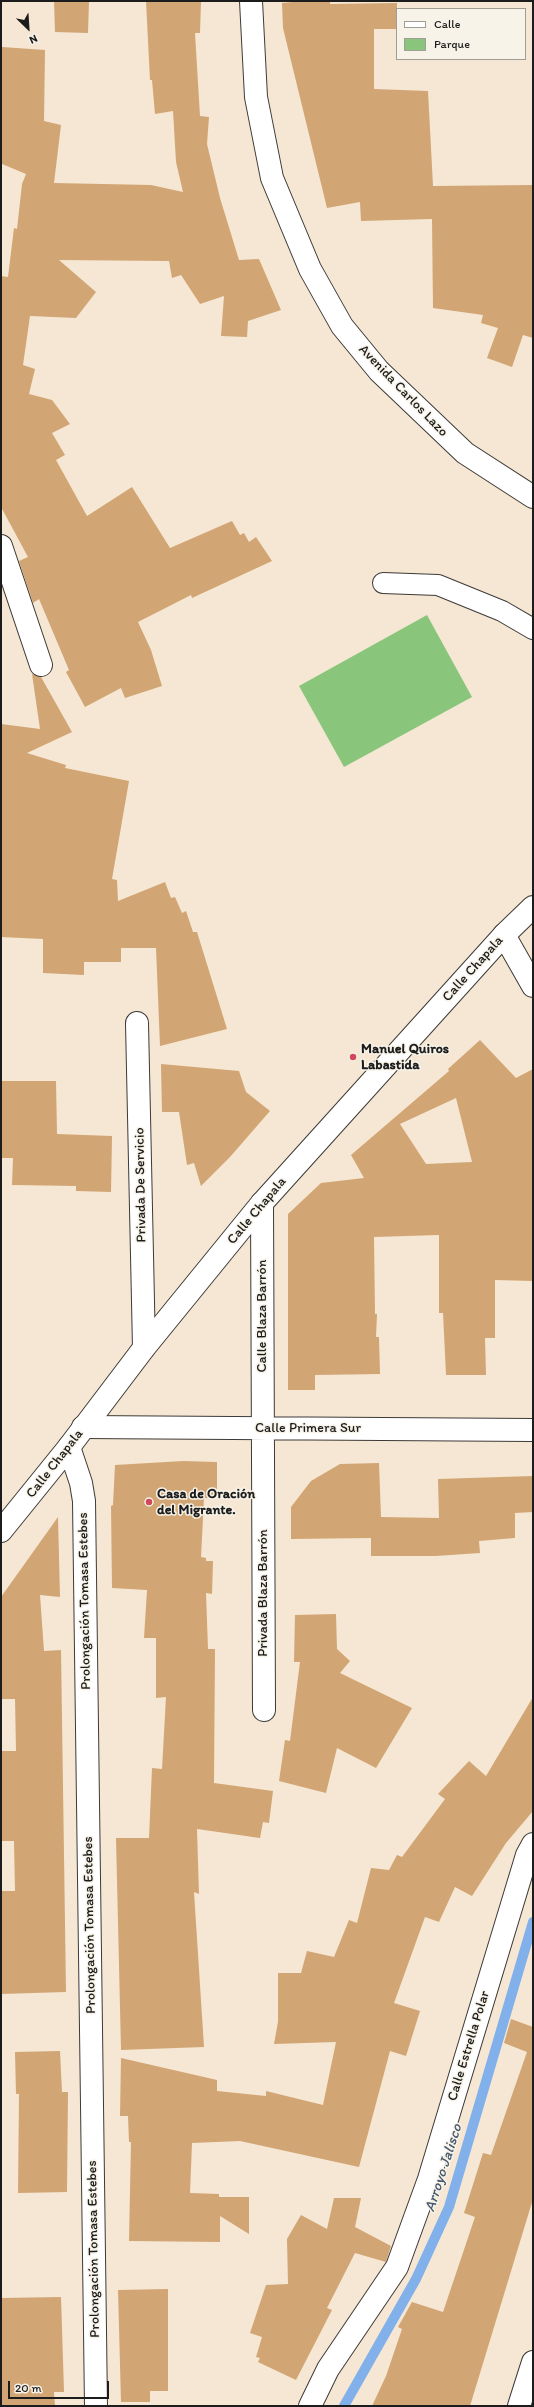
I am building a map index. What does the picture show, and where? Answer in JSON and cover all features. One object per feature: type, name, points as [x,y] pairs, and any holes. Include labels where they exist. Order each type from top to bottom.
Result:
[{"type":"street","name":"Avenida Carlos Lazo","points":[[251,1],[256,97],[272,178],[310,270],[342,326],[379,371],[465,453],[533,497]]},
{"type":"street","points":[[1,546],[41,665]]},
{"type":"street","name":"Calle Chapala","points":[[1,1531],[69,1447],[144,1348],[262,1203],[504,935],[533,907]]},
{"type":"street","points":[[504,935],[533,986]]},
{"type":"street","name":"Privada De Servicio","points":[[137,1023],[144,1348]]},
{"type":"street","name":"Calle Blaza Barrón","points":[[262,1203],[263,1428]]},
{"type":"street","name":"Calle Primera Sur","points":[[83,1427],[533,1430]]},
{"type":"street","name":"Privada Blaza Barrón","points":[[263,1428],[264,1710]]},
{"type":"street","name":"Prolongación Tomasa Estebes","points":[[69,1447],[81,1483],[84,1501],[96,2406]]},
{"type":"street","name":"Calle Estrella Polar","points":[[310,2406],[328,2369],[397,2267],[429,2179],[527,1855],[533,1844]]},
{"type":"street","points":[[519,2406],[533,2362]]},
{"type":"lane","points":[[383,583],[438,585],[502,611],[533,629]]},
{"type":"green space","points":[[427,615],[472,697],[344,767],[299,686]]},
{"type":"building","points":[[54,1],[89,1],[88,33],[55,32]]},
{"type":"building","points":[[146,1],[201,1],[200,33],[195,33],[200,116],[209,117],[207,144],[220,198],[239,260],[259,259],[281,310],[248,321],[247,337],[221,336],[224,296],[200,304],[181,275],[172,278],[169,261],[59,260],[96,292],[76,318],[30,316],[23,365],[35,369],[29,394],[52,400],[70,424],[52,433],[65,455],[56,460],[87,516],[132,487],[170,548],[232,521],[240,535],[244,533],[249,542],[256,537],[272,561],[192,598],[191,595],[138,622],[151,650],[162,686],[125,698],[121,688],[85,707],[66,672],[69,670],[39,599],[33,603],[19,561],[28,557],[1,507],[1,276],[8,277],[14,228],[17,229],[22,184],[26,174],[2,164],[2,47],[45,50],[44,121],[61,125],[54,183],[151,185],[183,192],[176,162],[173,111],[155,114],[152,80],[150,80]]},
{"type":"building","points":[[328,1],[330,4],[397,3],[396,29],[374,29],[374,89],[428,91],[433,186],[533,185],[533,338],[523,335],[512,367],[487,358],[498,328],[481,323],[483,315],[433,308],[432,219],[361,221],[360,202],[327,208],[283,28],[282,3]]},
{"type":"building","points":[[32,674],[41,677],[72,732],[27,753],[66,765],[65,768],[129,781],[112,879],[117,880],[118,901],[165,882],[171,898],[175,897],[182,913],[186,911],[193,932],[197,932],[227,1029],[160,1046],[156,948],[121,948],[121,962],[84,962],[84,975],[43,973],[43,939],[1,937],[1,724],[40,729]]},
{"type":"building","points":[[480,1040],[516,1078],[533,1069],[533,1281],[495,1280],[495,1338],[485,1338],[486,1375],[446,1375],[443,1313],[439,1313],[439,1235],[374,1237],[375,1314],[377,1314],[376,1337],[379,1337],[380,1374],[315,1375],[315,1390],[288,1390],[288,1214],[321,1183],[364,1178],[351,1155],[449,1071],[448,1069]],"holes":[[[456,1098],[472,1162],[426,1164],[400,1124]]]},
{"type":"building","points":[[161,1064],[239,1071],[246,1092],[270,1111],[230,1157],[201,1186],[194,1163],[187,1165],[179,1112],[162,1112]]},
{"type":"building","points":[[1,1081],[56,1081],[57,1134],[112,1136],[111,1192],[76,1191],[76,1186],[12,1185],[13,1158],[1,1158]]},
{"type":"building","points":[[183,1461],[217,1462],[217,1498],[204,1498],[201,1557],[206,1558],[206,1561],[213,1561],[212,1594],[206,1593],[208,1649],[215,1649],[214,1783],[273,1791],[269,1823],[263,1822],[260,1838],[197,1829],[199,1894],[194,1892],[204,2047],[121,2050],[116,1838],[149,1838],[152,1768],[162,1769],[166,1697],[156,1698],[156,1638],[144,1638],[147,1590],[112,1588],[111,1506],[113,1505],[115,1465]]},
{"type":"building","points":[[379,1463],[381,1517],[439,1518],[438,1479],[533,1476],[533,1512],[515,1513],[515,1538],[479,1541],[480,1553],[436,1556],[371,1556],[371,1538],[291,1539],[291,1507],[311,1481],[340,1464]]},
{"type":"building","points":[[58,1517],[60,1597],[40,1595],[44,1651],[61,1650],[66,1992],[1,1994],[1,1891],[15,1891],[14,1841],[1,1841],[1,1751],[16,1751],[15,1699],[1,1699],[1,1597]]},
{"type":"building","points":[[336,1614],[337,1649],[350,1661],[340,1673],[412,1708],[376,1768],[337,1748],[326,1793],[279,1781],[285,1740],[290,1741],[300,1662],[294,1662],[295,1615]]},
{"type":"building","points":[[533,1697],[533,1811],[506,1843],[472,1896],[455,1887],[439,1922],[425,1917],[394,2003],[420,2011],[406,2056],[390,2051],[359,2167],[240,2141],[192,2143],[190,2193],[219,2194],[219,2197],[249,2197],[249,2234],[220,2216],[220,2242],[129,2241],[131,2142],[129,2142],[128,2116],[120,2116],[121,2058],[217,2080],[217,2091],[266,2096],[266,2091],[323,2105],[336,2042],[274,2044],[278,2022],[278,1973],[301,1973],[307,1951],[334,1957],[349,1920],[357,1923],[371,1868],[389,1870],[397,1855],[402,1857],[445,1799],[438,1794],[469,1761],[486,1776]]},
{"type":"building","points":[[511,2019],[533,2027],[533,2199],[470,2406],[372,2406],[386,2376],[402,2329],[398,2327],[412,2302],[443,2312],[475,2217],[464,2213],[483,2153],[491,2155],[527,2052],[504,2043]]},
{"type":"building","points":[[60,2051],[62,2092],[68,2092],[67,2192],[18,2193],[19,2094],[16,2094],[15,2052]]},
{"type":"building","points":[[334,2198],[361,2198],[355,2227],[391,2246],[386,2262],[355,2253],[327,2308],[332,2310],[296,2380],[258,2362],[260,2358],[256,2357],[262,2337],[250,2333],[266,2285],[288,2284],[287,2239],[301,2215],[327,2229]]},
{"type":"building","points":[[168,2289],[168,2391],[150,2391],[150,2402],[121,2402],[118,2290]]},
{"type":"building","points":[[61,2297],[64,2392],[54,2392],[55,2406],[1,2406],[1,2298]]},
{"type":"waterway","name":"Arroyo Jalisco","points":[[344,2406],[416,2279],[449,2207],[533,1922]]},
{"type":"place","name":"Manuel Quiros Labastida","points":[[353,1057]]},
{"type":"place","name":"Casa de Oración del Migrante.","points":[[149,1502]]}]
